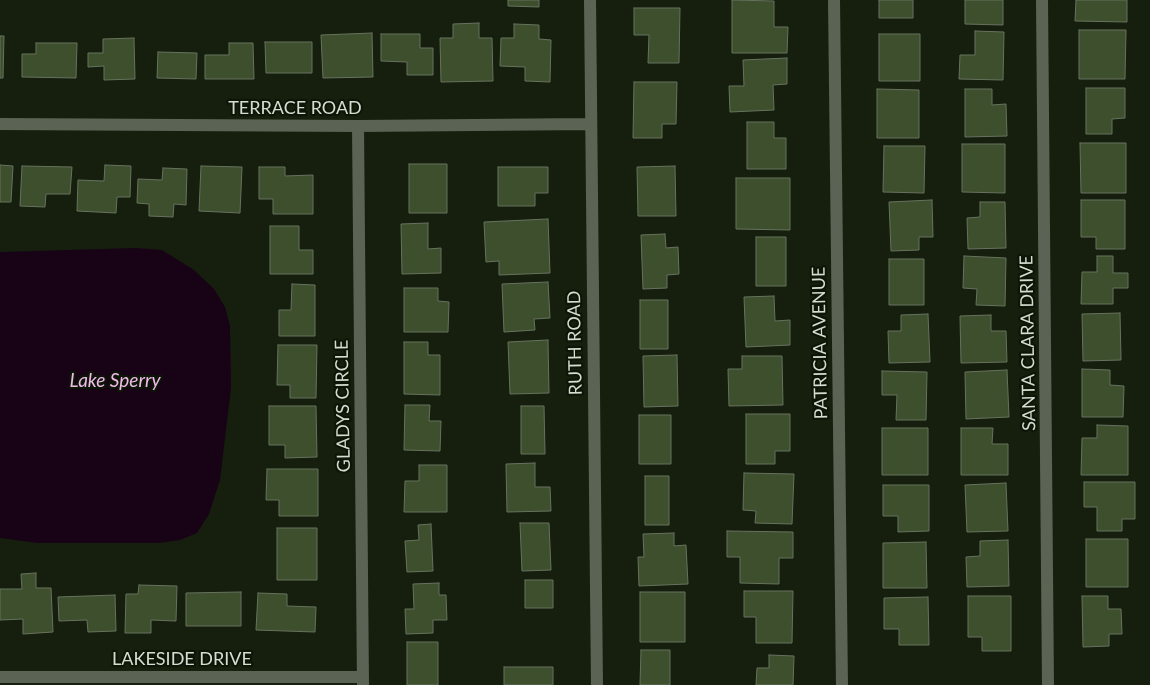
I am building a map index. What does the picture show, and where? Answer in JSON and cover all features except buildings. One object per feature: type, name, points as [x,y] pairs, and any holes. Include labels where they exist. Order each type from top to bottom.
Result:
[{"type":"street","name":"RUTH ROAD","points":[[590,0],[597,685]]},
{"type":"street","name":"PATRICIA AVENUE","points":[[834,0],[842,685]]},
{"type":"street","name":"SANTA CLARA DRIVE","points":[[1042,0],[1048,685]]},
{"type":"street","name":"TERRACE ROAD","points":[[0,124],[358,126],[590,124]]},
{"type":"street","name":"GLADYS CIRCLE","points":[[358,126],[363,681]]},
{"type":"street","name":"LAKESIDE DRIVE","points":[[0,676],[363,681]]},
{"type":"water","name":"Lake Sperry","points":[[136,248],[162,250],[194,270],[214,289],[225,307],[230,326],[231,388],[220,480],[209,514],[197,533],[180,540],[159,543],[38,543],[0,538],[0,252]]}]
